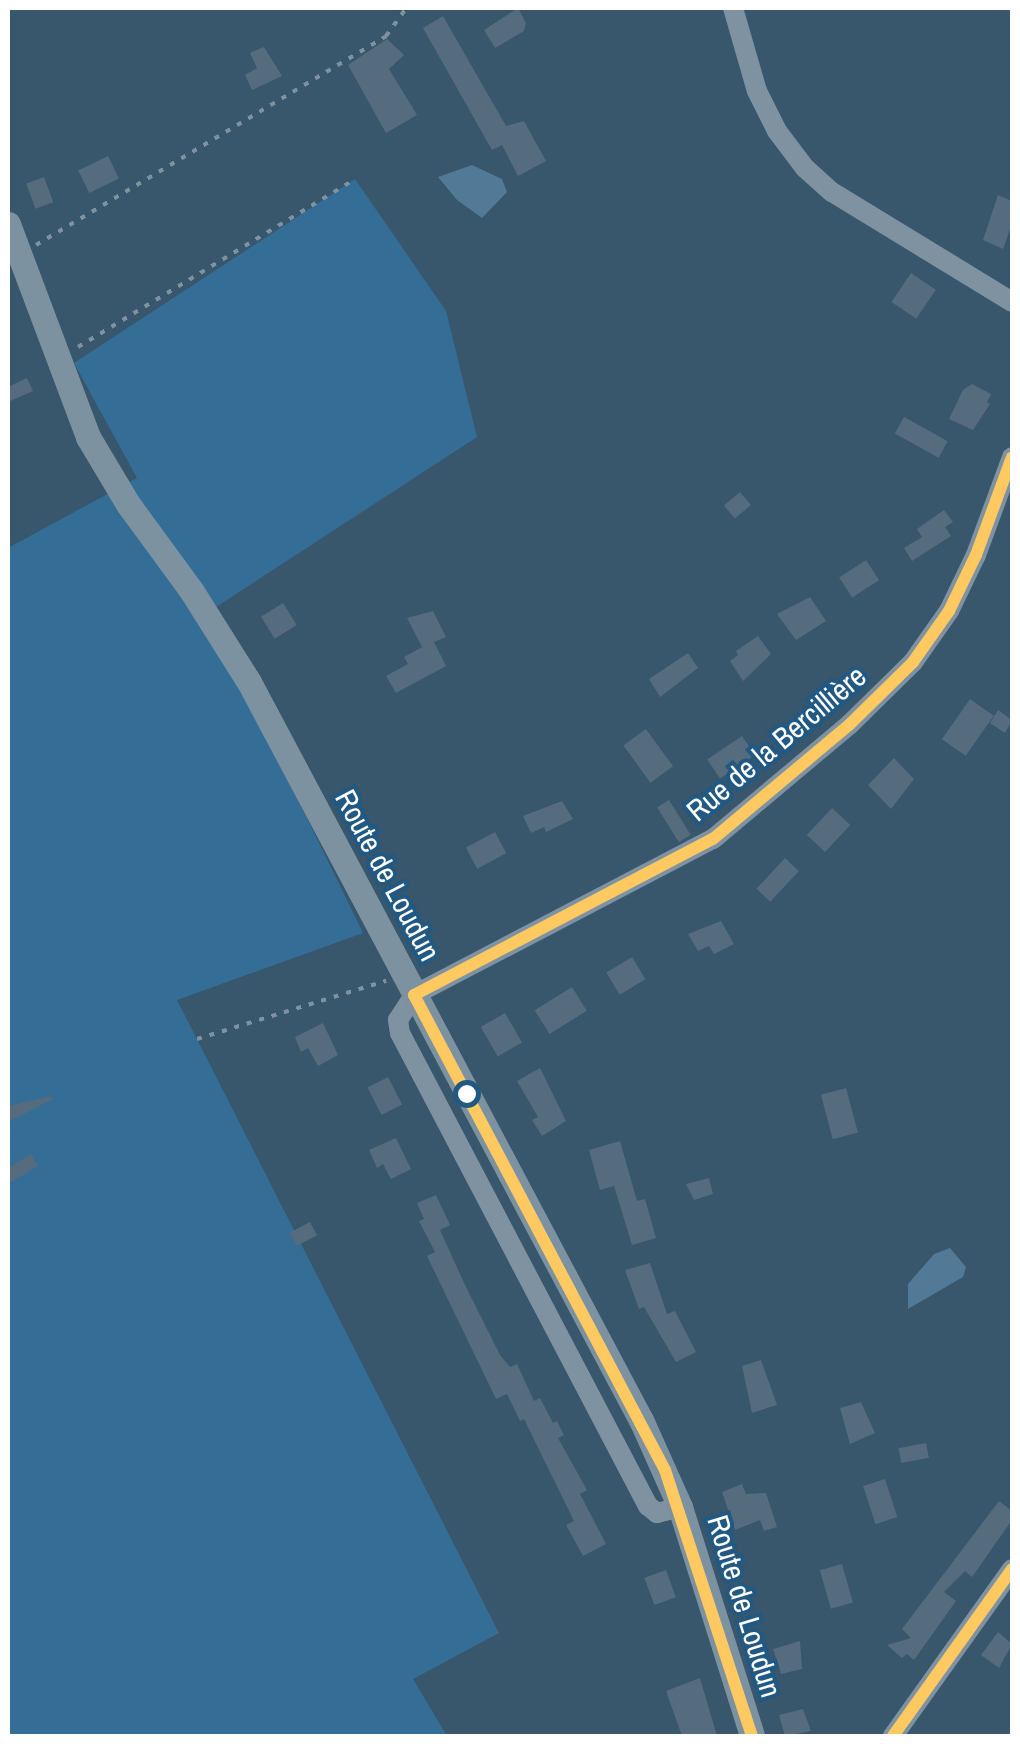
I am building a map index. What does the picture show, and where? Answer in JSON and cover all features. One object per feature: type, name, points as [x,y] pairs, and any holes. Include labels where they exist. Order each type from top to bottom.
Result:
[{"type":"main road","name":"Route de Loudun","points":[[8,224],[57,360],[105,468],[222,635],[642,1422],[680,1508],[752,1736]]},
{"type":"street","points":[[733,8],[756,91],[805,168],[832,192],[1012,302]]},
{"type":"street","name":"Rue de la Bercillière","points":[[410,985],[713,839],[850,725],[913,662],[949,611],[976,556],[1012,456]]},
{"type":"street","points":[[893,1736],[1012,1569]]},
{"type":"path","points":[[19,256],[386,36],[406,8]]},
{"type":"path","points":[[57,360],[355,179]]},
{"type":"path","points":[[198,1039],[410,985]]},
{"type":"shaded area","points":[[472,165],[502,179],[507,192],[482,218],[457,200],[438,177]]},
{"type":"shaded area","points":[[355,179],[446,311],[477,437],[207,613],[363,933],[177,1000],[499,1633],[413,1679],[447,1736],[8,1736],[8,548],[137,478],[74,363]]},
{"type":"shaded area","points":[[950,1248],[966,1267],[963,1277],[908,1309],[908,1284],[934,1254]]},
{"type":"building","points":[[518,8],[526,23],[524,31],[495,48],[484,30]]},
{"type":"building","points":[[443,16],[506,126],[524,121],[546,161],[518,176],[502,145],[492,150],[423,28]]},
{"type":"building","points":[[387,39],[404,55],[389,69],[417,115],[386,133],[348,65]]},
{"type":"building","points":[[264,47],[282,76],[252,90],[245,75],[257,68],[250,53]]},
{"type":"building","points":[[108,156],[119,178],[89,193],[78,170]]},
{"type":"building","points":[[44,177],[53,202],[35,209],[26,183]]},
{"type":"building","points":[[998,195],[1012,201],[1012,224],[1003,249],[983,240]]},
{"type":"building","points":[[911,273],[936,290],[916,319],[891,302]]},
{"type":"building","points":[[27,378],[33,391],[8,402],[8,387]]},
{"type":"building","points":[[972,384],[991,394],[987,402],[990,404],[973,430],[949,419],[963,390]]},
{"type":"building","points":[[904,417],[948,441],[939,458],[895,434]]},
{"type":"building","points":[[740,492],[751,505],[735,519],[724,505]]},
{"type":"building","points":[[944,510],[953,522],[945,527],[951,536],[912,561],[904,548],[922,537],[917,529]]},
{"type":"building","points":[[866,560],[879,580],[852,598],[839,577]]},
{"type":"building","points":[[810,597],[826,621],[796,640],[777,614]]},
{"type":"building","points":[[283,603],[297,625],[275,639],[261,617]]},
{"type":"building","points":[[433,611],[446,637],[434,642],[446,666],[396,693],[386,676],[408,664],[404,657],[422,647],[407,618]]},
{"type":"building","points":[[758,636],[771,654],[743,681],[730,661],[738,655],[736,651]]},
{"type":"building","points":[[688,653],[698,668],[660,697],[649,679]]},
{"type":"building","points":[[970,699],[994,716],[966,756],[942,739]]},
{"type":"building","points":[[998,710],[1012,720],[1005,733],[990,723]]},
{"type":"building","points":[[646,729],[673,766],[650,783],[623,745]]},
{"type":"building","points":[[742,736],[755,755],[720,779],[707,759]]},
{"type":"building","points":[[894,758],[914,779],[891,809],[868,785]]},
{"type":"building","points":[[669,800],[691,835],[679,842],[657,807]]},
{"type":"building","points":[[562,801],[573,819],[546,832],[544,827],[531,833],[523,816]]},
{"type":"building","points":[[832,808],[850,825],[825,852],[807,835]]},
{"type":"building","points":[[495,832],[506,853],[477,869],[466,847]]},
{"type":"building","points":[[785,858],[799,871],[770,902],[756,889]]},
{"type":"building","points":[[721,921],[734,944],[714,954],[709,946],[698,951],[688,934]]},
{"type":"building","points":[[632,957],[645,979],[620,995],[606,972]]},
{"type":"building","points":[[572,987],[587,1011],[550,1034],[535,1010]]},
{"type":"building","points":[[505,1013],[522,1042],[498,1056],[481,1027]]},
{"type":"building","points":[[323,1023],[338,1055],[318,1066],[308,1048],[301,1052],[295,1037]]},
{"type":"building","points":[[540,1068],[566,1121],[542,1136],[532,1120],[538,1117],[517,1081]]},
{"type":"building","points":[[388,1077],[402,1105],[382,1115],[368,1087]]},
{"type":"building","points":[[846,1088],[858,1132],[833,1139],[821,1095]]},
{"type":"building","points":[[51,1096],[53,1099],[8,1122],[8,1106]]},
{"type":"building","points":[[396,1138],[411,1169],[391,1179],[383,1164],[377,1168],[369,1150]]},
{"type":"building","points":[[620,1141],[637,1201],[645,1199],[656,1238],[632,1245],[614,1186],[600,1190],[589,1150]]},
{"type":"building","points":[[31,1154],[38,1166],[8,1184],[8,1168]]},
{"type":"building","points":[[709,1178],[713,1194],[694,1200],[686,1184]]},
{"type":"building","points":[[436,1195],[450,1225],[440,1230],[500,1355],[510,1367],[517,1364],[534,1401],[540,1398],[553,1423],[557,1421],[564,1435],[558,1438],[587,1490],[580,1494],[606,1544],[583,1556],[566,1525],[574,1521],[524,1419],[520,1421],[507,1394],[496,1399],[427,1256],[435,1252],[419,1221],[424,1219],[417,1203]]},
{"type":"building","points":[[310,1222],[317,1235],[297,1246],[290,1233]]},
{"type":"building","points":[[650,1263],[667,1314],[675,1311],[696,1352],[676,1362],[644,1307],[639,1309],[625,1270]]},
{"type":"building","points":[[761,1360],[777,1405],[752,1413],[742,1366]]},
{"type":"building","points":[[861,1402],[875,1433],[850,1444],[840,1408]]},
{"type":"building","points":[[926,1443],[929,1458],[901,1463],[899,1448]]},
{"type":"building","points":[[885,1479],[897,1517],[875,1524],[863,1486]]},
{"type":"building","points":[[742,1484],[746,1494],[766,1493],[777,1527],[764,1531],[760,1520],[735,1530],[722,1492]]},
{"type":"building","points":[[999,1501],[1012,1511],[1012,1520],[972,1577],[965,1571],[944,1592],[956,1601],[914,1660],[907,1654],[902,1658],[887,1645],[911,1638],[902,1629]]},
{"type":"building","points":[[842,1564],[853,1602],[831,1609],[820,1570]]},
{"type":"building","points":[[666,1570],[676,1597],[654,1605],[644,1578]]},
{"type":"building","points":[[998,1632],[1012,1644],[999,1668],[981,1655]]},
{"type":"building","points":[[800,1641],[802,1669],[781,1674],[773,1649]]},
{"type":"building","points":[[700,1678],[717,1736],[682,1736],[666,1691]]},
{"type":"building","points":[[803,1709],[811,1731],[785,1736],[779,1715]]},
{"type":"transit line","points":[[414,995],[713,839],[849,725],[913,662],[949,611],[976,555],[1012,457]]},
{"type":"transit line","points":[[414,995],[665,1470],[752,1736]]},
{"type":"transit line","points":[[893,1736],[1012,1569]]}]
